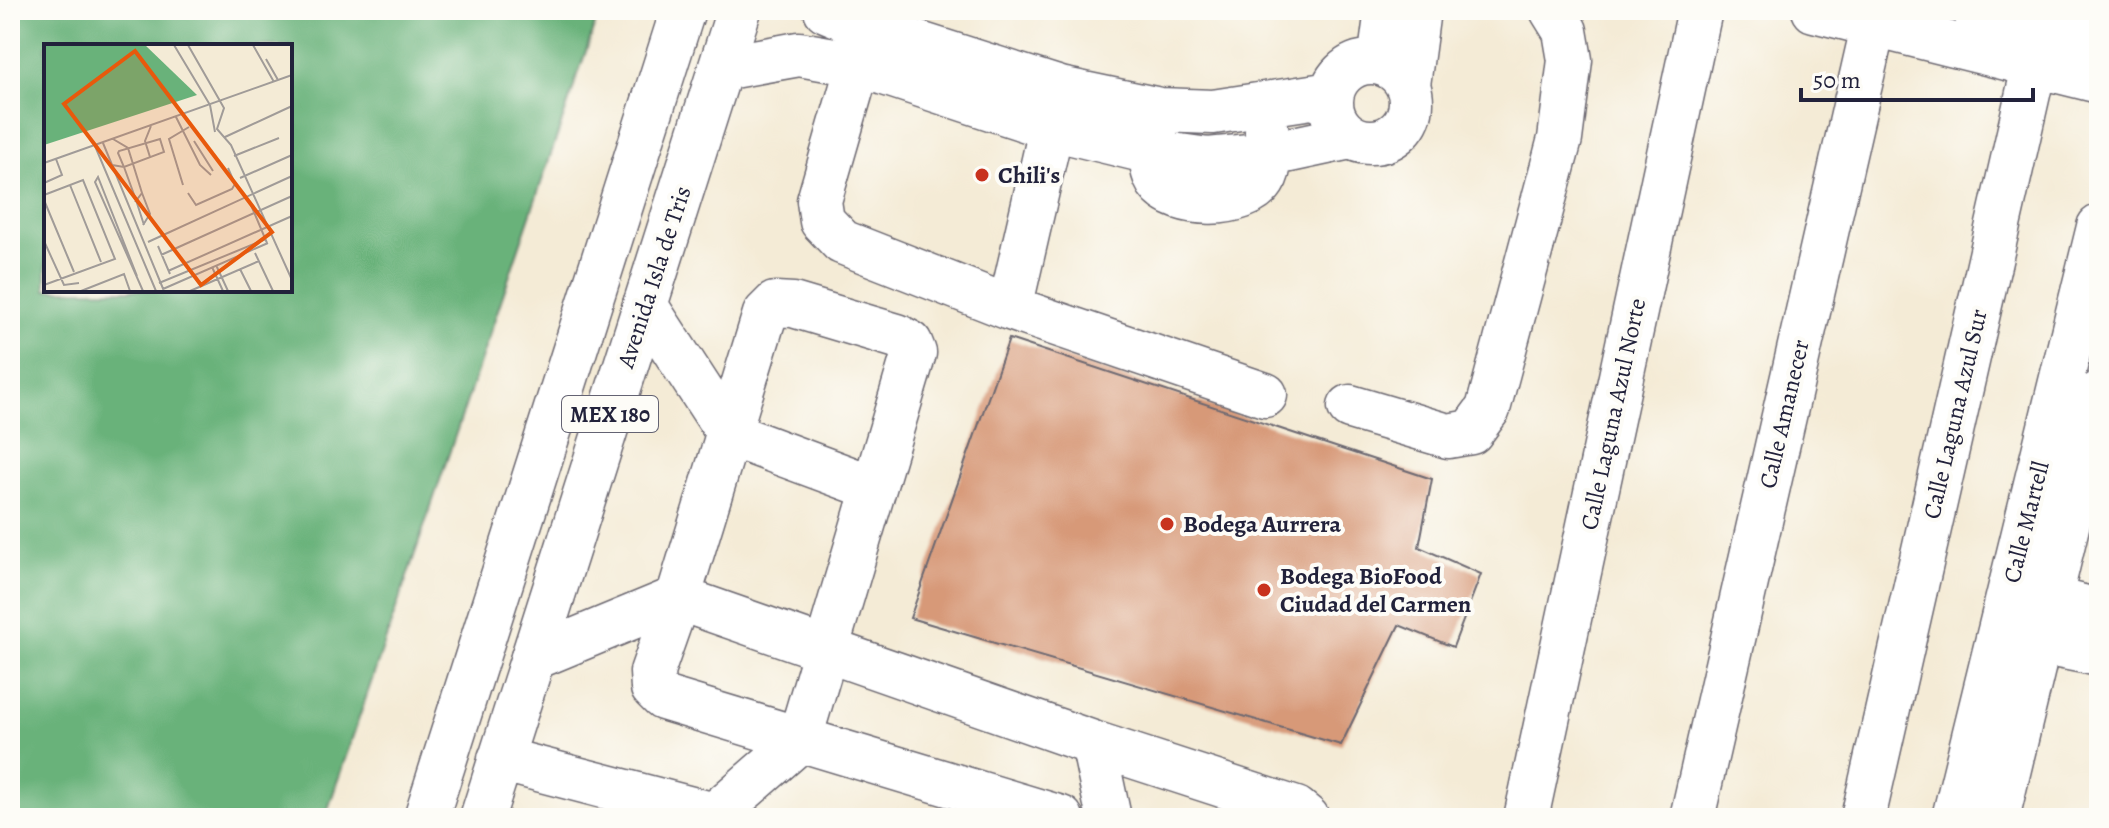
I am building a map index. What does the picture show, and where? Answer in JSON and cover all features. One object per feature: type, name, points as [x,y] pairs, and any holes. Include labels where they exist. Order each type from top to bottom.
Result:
[{"type":"street","name":"MEX 180","points":[[426,818],[683,10]]},
{"type":"street","name":"Avenida Isla de Tris","points":[[482,818],[739,10]]},
{"type":"street","points":[[826,10],[863,46]]},
{"type":"street","points":[[1387,10],[1394,73]]},
{"type":"street","points":[[1394,73],[1418,10]]},
{"type":"street","points":[[1350,407],[1448,436],[1471,432],[1488,409],[1560,139],[1570,60],[1565,31],[1552,10]]},
{"type":"street","name":"Calle Laguna Azul Norte","points":[[1526,818],[1700,10]]},
{"type":"street","points":[[1814,10],[2099,41]]},
{"type":"street","points":[[1974,10],[2041,34],[2099,81]]},
{"type":"street","name":"Calle Amanecer","points":[[1692,818],[1875,18]]},
{"type":"street","name":"Calle Laguna Azul Sur","points":[[1863,818],[2041,34]]},
{"type":"street","points":[[721,68],[863,46],[1056,108],[1151,152]]},
{"type":"street","points":[[863,46],[819,201],[822,221],[842,242],[1010,308],[1265,395]]},
{"type":"street","points":[[1271,154],[1350,137],[1375,143],[1398,132],[1407,122],[1412,97],[1394,73],[1366,61],[1344,72],[1331,94],[1334,119],[1350,137]]},
{"type":"street","points":[[1056,108],[1213,112],[1331,94]]},
{"type":"street","points":[[1160,110],[1151,152],[1157,181],[1176,197],[1204,202],[1238,199],[1263,182],[1271,154],[1262,106]]},
{"type":"street","points":[[1010,308],[1056,108]]},
{"type":"street","name":"Calle Martell","points":[[1997,818],[2003,703],[2053,498],[2099,227]]},
{"type":"street","points":[[500,759],[720,816],[799,741],[914,353],[910,343],[897,336],[793,305],[775,304],[765,314],[678,598],[652,672],[653,688],[663,698],[799,741],[1061,818]]},
{"type":"street","points":[[645,305],[729,434],[874,488]]},
{"type":"street","name":"Calle Martell","points":[[1954,818],[2003,703],[2038,642],[2048,599],[2053,498],[2099,393]]},
{"type":"street","points":[[533,658],[678,598],[1093,743],[1296,809],[1307,818]]},
{"type":"street","points":[[2048,599],[2099,611]]},
{"type":"street","points":[[2038,642],[2099,654]]},
{"type":"street","points":[[1093,743],[1109,818]]},
{"type":"green space","points":[[10,10],[600,10],[325,818],[10,818]]},
{"type":"building","points":[[1009,339],[1432,479],[1419,547],[1481,574],[1453,647],[1399,625],[1341,745],[910,618]]},
{"type":"place","name":"Chili's","points":[[982,175]]},
{"type":"place","name":"Bodega Aurrera","points":[[1167,524]]},
{"type":"place","name":"Bodega BioFood Ciudad del Carmen","points":[[1264,590]]}]
